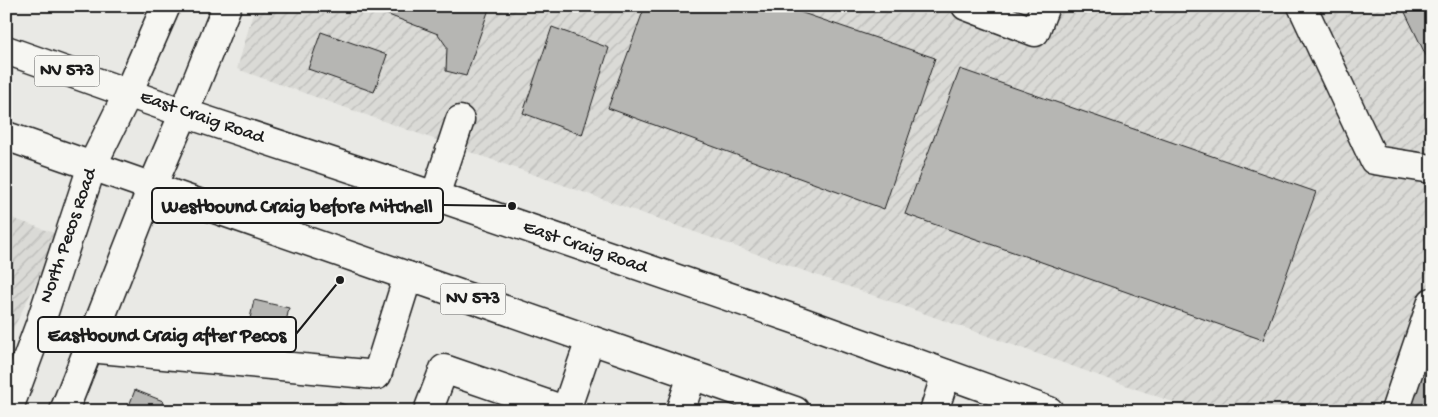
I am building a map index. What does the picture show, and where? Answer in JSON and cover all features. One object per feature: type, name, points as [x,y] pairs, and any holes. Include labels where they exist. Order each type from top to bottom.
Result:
[{"type":"main road","name":"North Pecos Road","points":[[8,411],[40,324],[92,166],[128,93],[166,6]]},
{"type":"main road","points":[[64,411],[152,187],[227,6]]},
{"type":"main road","points":[[966,6],[1035,32],[1044,6]]},
{"type":"main road","points":[[1302,6],[1374,160],[1432,169]]},
{"type":"main road","name":"East Craig Road","points":[[6,50],[184,113],[435,196],[800,321],[1049,411]]},
{"type":"main road","points":[[435,196],[460,120]]},
{"type":"main road","name":"NV 573","points":[[6,136],[795,411]]},
{"type":"main road","points":[[89,348],[377,375],[408,276]]},
{"type":"main road","points":[[1395,411],[1432,302]]},
{"type":"main road","points":[[428,411],[444,369],[566,411],[590,340]]},
{"type":"main road","points":[[934,411],[946,374]]},
{"type":"main road","points":[[680,411],[692,376]]},
{"type":"shaded area","points":[[255,6],[1432,6],[1432,411],[1198,411],[237,69]]},
{"type":"shaded area","points":[[6,216],[60,235],[6,343]]},
{"type":"building","points":[[365,6],[490,6],[466,76],[446,71],[447,47],[438,34]]},
{"type":"building","points":[[645,6],[782,6],[935,58],[884,209],[608,108]]},
{"type":"building","points":[[1402,6],[1432,6],[1432,68]]},
{"type":"building","points":[[552,27],[609,48],[582,135],[523,113]]},
{"type":"building","points":[[321,32],[387,55],[374,92],[308,69]]},
{"type":"building","points":[[960,69],[1316,192],[1263,340],[905,214]]},
{"type":"building","points":[[254,300],[289,308],[275,372],[240,365]]},
{"type":"building","points":[[1432,347],[1432,411],[1410,411]]},
{"type":"building","points":[[135,390],[163,401],[159,411],[127,411]]},
{"type":"building","points":[[337,402],[362,411],[321,411]]},
{"type":"place","name":"Westbound Craig before Mitchell","points":[[512,206]]},
{"type":"place","name":"Eastbound Craig after Pecos","points":[[340,280]]}]
